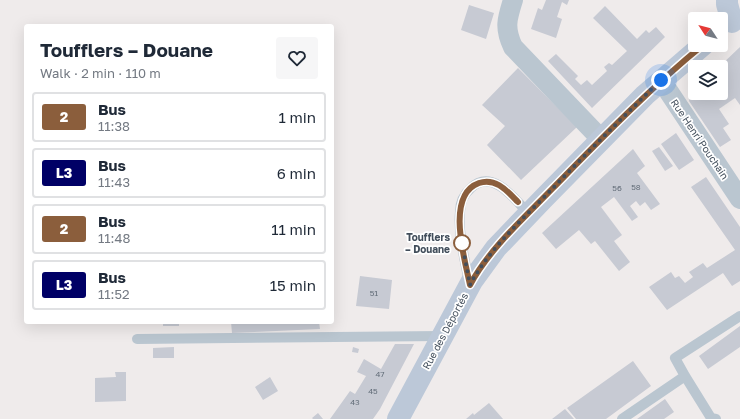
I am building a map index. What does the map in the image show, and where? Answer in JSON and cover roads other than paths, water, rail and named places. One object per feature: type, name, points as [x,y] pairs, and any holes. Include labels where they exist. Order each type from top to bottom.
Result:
[{"type":"main road","points":[[727,0],[731,23]]},
{"type":"main road","name":"Rue des Déportés","points":[[398,419],[470,285],[496,248],[528,213],[601,139],[661,80],[695,52]]},
{"type":"street","points":[[513,0],[506,26],[507,34],[513,48],[601,139]]},
{"type":"street","name":"Rue Henri Pouchain","points":[[661,80],[740,199]]},
{"type":"lane","points":[[470,285],[461,236],[460,213],[461,204],[470,189],[475,184],[481,182],[496,183],[501,186],[528,213]]},
{"type":"lane","points":[[716,419],[711,418],[684,376],[675,358],[740,316]]},
{"type":"lane","points":[[137,339],[442,336]]},
{"type":"lane","points":[[622,419],[684,376]]},
{"type":"place","name":"Toufflers – Douane","points":[[462,243]]}]
